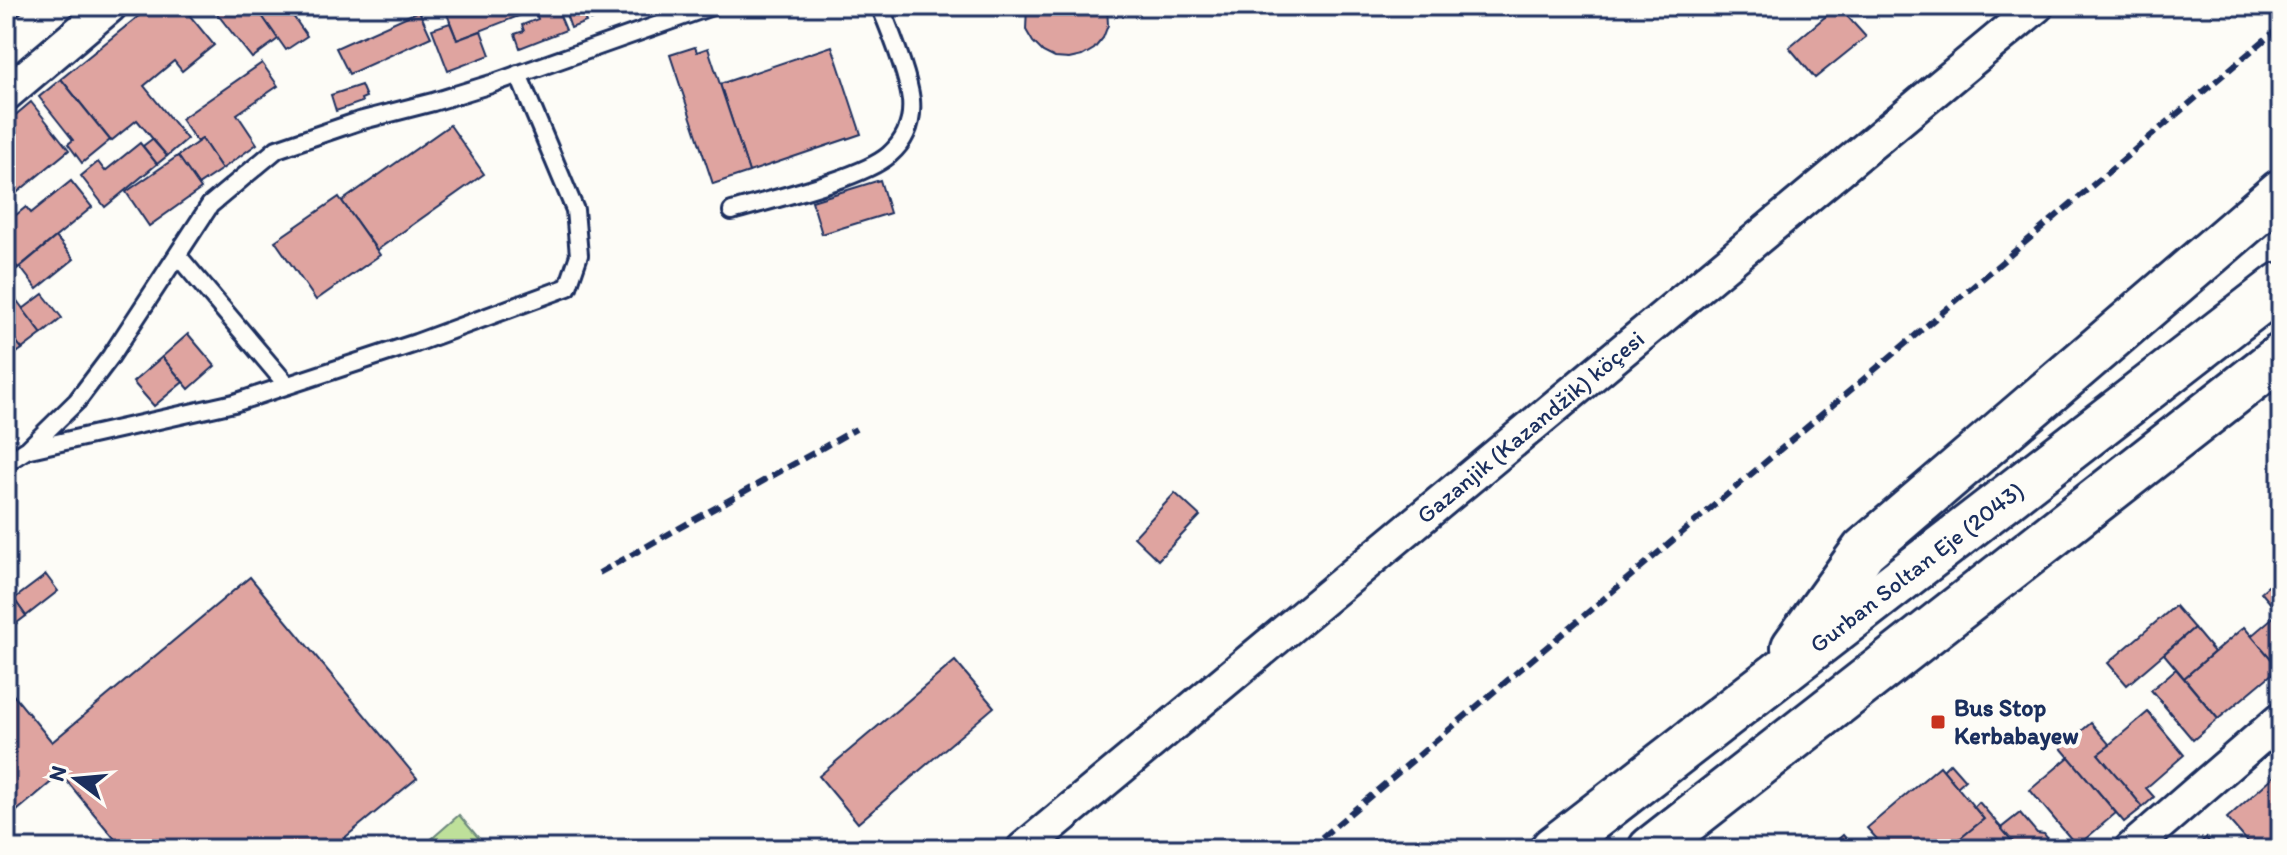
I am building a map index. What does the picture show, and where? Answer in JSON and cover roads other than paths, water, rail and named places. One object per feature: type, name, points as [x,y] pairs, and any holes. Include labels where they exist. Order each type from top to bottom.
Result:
[{"type":"highway","points":[[1766,687],[1864,550],[2281,192]]},
{"type":"highway","name":"Gurban Soltan Eje (2043)","points":[[1553,849],[2281,285]]},
{"type":"highway","points":[[1651,849],[2281,356]]},
{"type":"street","points":[[6,94],[110,6]]},
{"type":"street","name":"Gazanjik (Kazandžik) köçesi","points":[[1023,849],[2037,6]]},
{"type":"street","points":[[2131,849],[2281,719]]},
{"type":"lane","points":[[6,463],[28,449],[77,401],[111,356],[210,205],[277,149],[359,121],[433,102],[712,6]]},
{"type":"lane","points":[[732,211],[853,174],[886,158],[902,142],[910,123],[911,100],[880,6]]},
{"type":"lane","points":[[28,449],[234,403],[416,343],[568,287],[579,255],[575,210],[518,74]]},
{"type":"lane","points":[[178,256],[287,385]]},
{"type":"railway","points":[[1308,849],[2281,26]]},
{"type":"railway","points":[[599,573],[856,429]]},
{"type":"place","name":"Bus Stop Kerbabayew","points":[[1938,722]]}]
